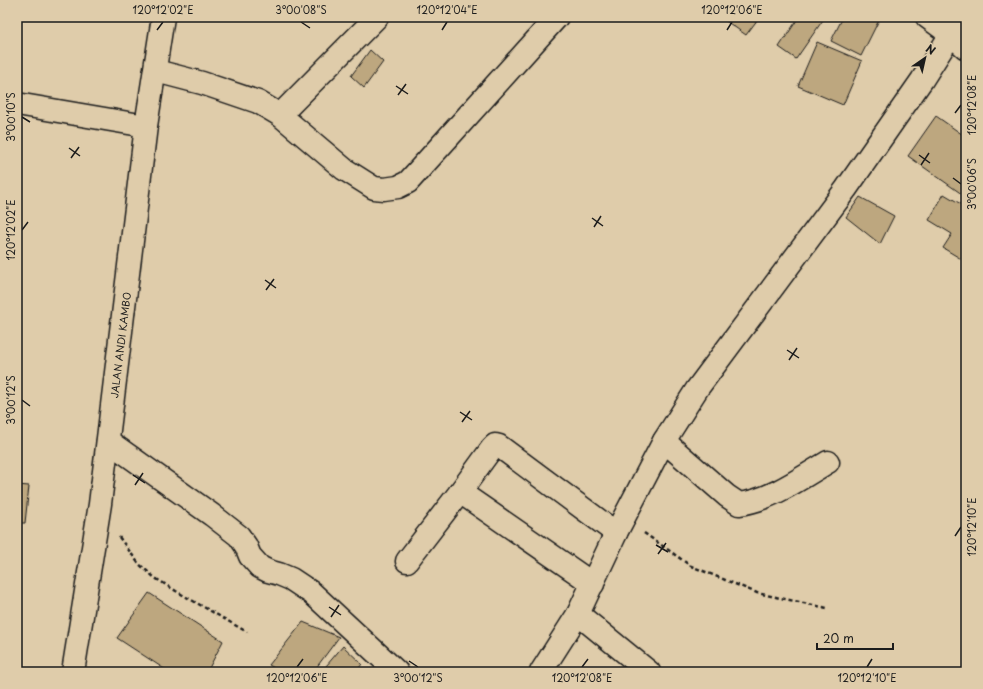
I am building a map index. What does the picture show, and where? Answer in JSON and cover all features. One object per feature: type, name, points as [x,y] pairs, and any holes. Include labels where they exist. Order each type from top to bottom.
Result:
[{"type":"street","name":"JALAN ANDI KAMBO","points":[[73,672],[100,504],[146,126],[156,71],[163,17]]},
{"type":"street","points":[[280,115],[377,17]]},
{"type":"street","points":[[156,71],[202,83],[258,102],[280,115],[344,169],[374,188],[384,189],[398,187],[408,182],[557,17]]},
{"type":"street","points":[[540,672],[578,614],[620,526],[664,441],[697,390],[846,189],[922,80],[959,33],[927,17]]},
{"type":"street","points":[[17,104],[146,126]]},
{"type":"street","points":[[108,441],[239,536],[246,546],[250,556],[260,567],[291,579],[312,593],[397,672]]},
{"type":"street","points":[[664,441],[727,496],[739,504],[765,498],[828,462]]},
{"type":"street","points":[[407,561],[495,445],[499,446],[620,526]]},
{"type":"street","points":[[460,492],[593,584]]},
{"type":"street","points":[[578,614],[649,672]]},
{"type":"path","points":[[620,526],[691,566],[757,593],[827,608]]},
{"type":"path","points":[[118,536],[139,564],[155,578],[247,632]]},
{"type":"building","points":[[296,17],[306,17],[302,21]]},
{"type":"building","points":[[729,17],[755,17],[758,19],[746,35],[726,21]]},
{"type":"building","points":[[799,17],[825,17],[796,59],[779,47]]},
{"type":"building","points":[[843,17],[873,17],[879,20],[861,56],[831,41]]},
{"type":"building","points":[[817,42],[862,61],[843,105],[798,86]]},
{"type":"building","points":[[370,50],[383,62],[364,88],[351,76]]},
{"type":"building","points":[[936,116],[966,137],[966,197],[908,156]]},
{"type":"building","points":[[944,194],[966,207],[966,255],[963,260],[943,248],[952,234],[929,220]]},
{"type":"building","points":[[860,197],[894,216],[880,244],[846,217]]},
{"type":"building","points":[[17,485],[29,486],[25,523],[17,523]]},
{"type":"building","points":[[149,593],[223,641],[207,672],[169,672],[117,638]]},
{"type":"building","points":[[303,622],[339,637],[313,672],[281,672],[269,665]]},
{"type":"building","points":[[343,646],[362,664],[356,672],[321,672]]}]
